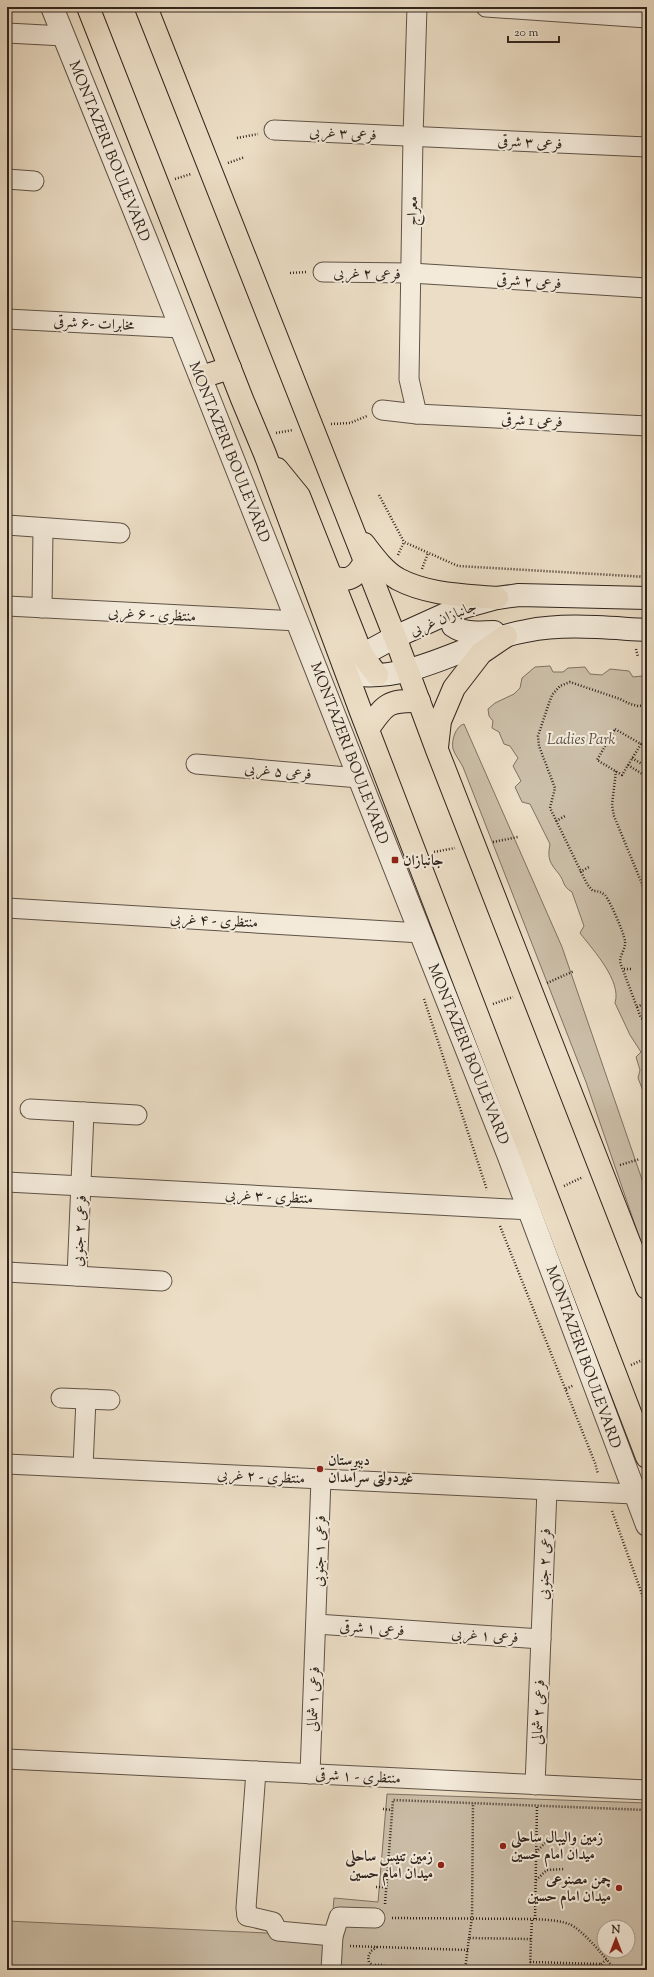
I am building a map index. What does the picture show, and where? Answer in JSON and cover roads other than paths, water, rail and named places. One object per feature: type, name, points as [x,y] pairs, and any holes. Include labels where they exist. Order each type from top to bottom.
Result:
[{"type":"main road","name":"MONTAZERI BOULEVARD","points":[[88,7],[265,454],[348,672],[368,729],[647,1457]]},
{"type":"main road","points":[[146,7],[350,528],[395,637],[437,750],[647,1288]]},
{"type":"main road","points":[[201,377],[230,368]]},
{"type":"main road","points":[[265,454],[299,496],[362,655],[377,675]]},
{"type":"main road","points":[[350,528],[380,564],[398,578],[421,588],[435,591],[456,595],[497,598]]},
{"type":"main road","points":[[330,576],[341,580],[348,578],[358,574],[364,563]]},
{"type":"main road","points":[[437,750],[440,721],[454,688],[481,653],[516,633]]},
{"type":"main road","points":[[368,729],[382,709],[401,701],[419,701]]},
{"type":"street","name":"MONTAZERI BOULEVARD","points":[[52,7],[298,621],[530,1210],[634,1494],[647,1525]]},
{"type":"street","name":"معراج","points":[[417,7],[413,137],[409,379],[417,414]]},
{"type":"street","points":[[486,7],[647,18]]},
{"type":"street","points":[[7,33],[64,36]]},
{"type":"street","name":"فرعی ۳ غربی","points":[[274,130],[413,137]]},
{"type":"street","name":"فرعی ۳ شرقی","points":[[413,137],[647,147]]},
{"type":"street","points":[[7,179],[34,181]]},
{"type":"street","name":"فرعی ۲ غربی","points":[[323,272],[411,273]]},
{"type":"street","name":"فرعی ۲ شرقی","points":[[411,273],[647,288]]},
{"type":"street","name":"مخابرات -۶ شرقی","points":[[7,319],[181,328]]},
{"type":"street","points":[[382,410],[417,414]]},
{"type":"street","name":"فرعی 1 شرقی","points":[[417,414],[647,426]]},
{"type":"street","points":[[7,525],[120,533]]},
{"type":"street","points":[[42,608],[43,528]]},
{"type":"street","name":"جانبازان غربی","points":[[348,672],[362,655],[395,637],[457,609],[497,598],[520,595],[647,598]]},
{"type":"street","name":"منتظری - ۶ غربی","points":[[7,606],[298,621]]},
{"type":"street","points":[[457,609],[452,618],[454,626],[460,631],[469,633],[516,633],[576,626],[647,630]]},
{"type":"street","points":[[348,672],[377,675],[407,671],[429,664],[467,648],[516,633]]},
{"type":"street","name":"فرعی ۵ غربی","points":[[196,764],[359,778]]},
{"type":"street","name":"منتظری - ۴ غربی","points":[[7,908],[421,933]]},
{"type":"street","points":[[30,1109],[137,1115]]},
{"type":"street","points":[[81,1186],[84,1112]]},
{"type":"street","name":"منتظری - ۳ غربی","points":[[7,1182],[530,1210]]},
{"type":"street","name":"فرعی ۲ جنوبی","points":[[77,1276],[81,1186]]},
{"type":"street","points":[[7,1272],[162,1281]]},
{"type":"street","points":[[61,1398],[110,1400]]},
{"type":"street","points":[[83,1467],[86,1399]]},
{"type":"street","name":"منتظری - ۲ غربی","points":[[7,1464],[634,1494]]},
{"type":"street","name":"فرعی ۱ جنوبی","points":[[316,1624],[322,1479]]},
{"type":"street","name":"فرعی ۲ جنوبی","points":[[541,1639],[547,1490]]},
{"type":"street","name":"فرعی ۱ شرقی","points":[[316,1624],[428,1631]]},
{"type":"street","name":"فرعی ۱ شمالی","points":[[310,1774],[316,1624]]},
{"type":"street","name":"فرعی ۱ غربی","points":[[428,1631],[541,1639]]},
{"type":"street","name":"فرعی ۲ شمالی","points":[[535,1785],[541,1639]]},
{"type":"street","name":"منتظری - ۱ شرقی","points":[[7,1759],[647,1790]]},
{"type":"street","points":[[256,1771],[246,1902],[247,1914],[274,1922],[278,1931],[333,1941]]},
{"type":"street","points":[[331,1970],[333,1941],[339,1917],[381,1915]]},
{"type":"place","name":"جانبازان","points":[[395,860]]},
{"type":"place","name":"دبیرستان غیردولتی سرآمدان","points":[[320,1469]]},
{"type":"place","name":"زمین والیبال ساحلی میدان امام حسین","points":[[503,1846]]},
{"type":"place","name":"زمین تنیس ساحلی میدان امام حسین","points":[[441,1865]]},
{"type":"place","name":"چمن مصنوعی میدان امام حسین","points":[[619,1888]]},
{"type":"park label","name":"Ladies Park","points":[[581,739]]}]
